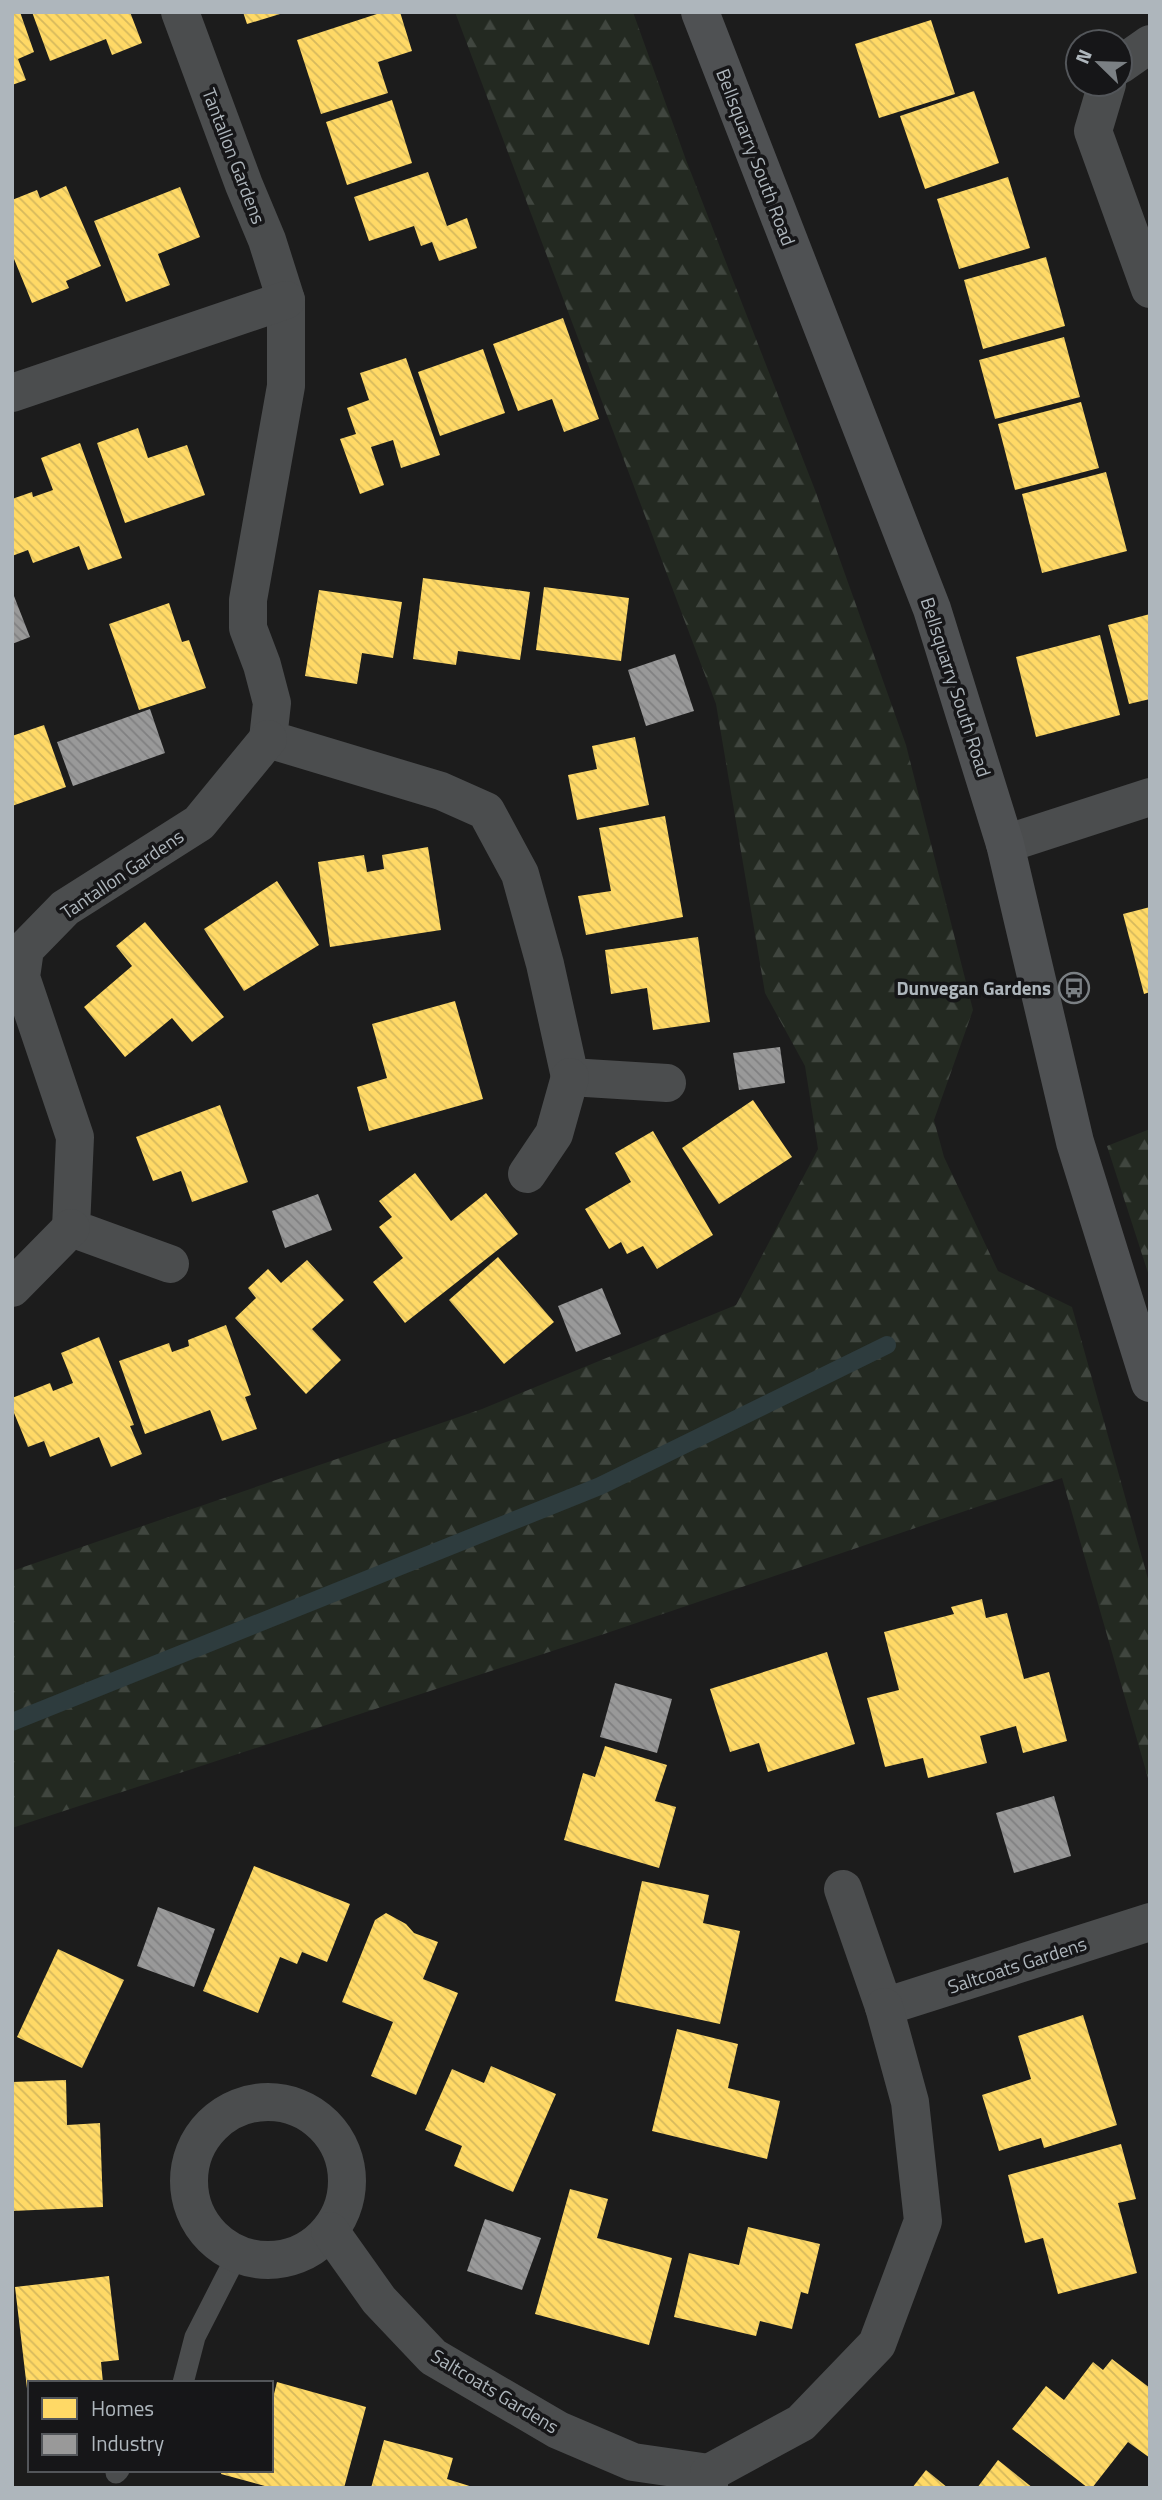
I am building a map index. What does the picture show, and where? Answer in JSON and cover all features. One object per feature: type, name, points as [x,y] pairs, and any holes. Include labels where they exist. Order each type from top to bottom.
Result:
[{"type":"street","name":"Tantallon Gardens","points":[[71,1228],[75,1137],[21,977],[19,946],[65,908],[199,823],[268,739],[272,703],[248,628],[248,600],[286,386],[286,300],[267,240],[180,12]]},
{"type":"street","name":"Bellsquarry South Road","points":[[699,12],[932,609],[1005,844],[1075,1142],[1150,1383]]},
{"type":"street","points":[[1134,55],[1150,44]]},
{"type":"street","points":[[1103,98],[1093,131],[1150,289]]},
{"type":"street","points":[[12,393],[286,300]]},
{"type":"street","points":[[268,739],[441,791],[486,811],[520,873],[545,964],[570,1077],[554,1134],[527,1174]]},
{"type":"street","points":[[1005,844],[1150,797]]},
{"type":"street","points":[[570,1077],[667,1083]]},
{"type":"street","points":[[12,1288],[71,1228],[170,1264]]},
{"type":"street","name":"Saltcoats Gardens","points":[[330,2231],[379,2300],[433,2357],[558,2430],[633,2462],[709,2481],[801,2423],[877,2344],[923,2221],[910,2102],[884,2007],[843,1889]]},
{"type":"street","name":"Saltcoats Gardens","points":[[884,2007],[1150,1922]]},
{"type":"street","points":[[261,2101],[288,2103],[312,2114],[331,2133],[344,2156],[348,2183],[342,2208],[330,2231],[311,2248],[287,2258],[262,2261],[237,2255],[215,2242],[199,2222],[189,2198],[188,2171],[196,2145],[212,2123],[234,2108],[261,2101]]},
{"type":"lane","points":[[184,2381],[195,2337],[237,2255]]},
{"type":"green space","points":[[455,12],[633,12],[686,160],[815,490],[906,745],[973,1010],[934,1120],[944,1157],[998,1271],[1072,1307],[1150,1586],[1150,1785],[1062,1478],[604,1634],[12,1828],[12,1571],[482,1409],[736,1305],[818,1149],[805,1066],[765,993],[716,704]]},
{"type":"green space","points":[[1150,1129],[1150,1279],[1107,1146]]},
{"type":"building: Homes","points":[[12,12],[20,12],[34,52],[18,59],[26,80],[12,85]]},
{"type":"building: Homes","points":[[32,12],[130,12],[142,43],[112,55],[106,39],[50,61]]},
{"type":"building: Homes","points":[[243,12],[279,12],[280,14],[247,24]]},
{"type":"building: Homes","points":[[383,12],[400,12],[412,51],[378,62],[388,93],[321,114],[297,40]]},
{"type":"building: Homes","points":[[931,20],[955,94],[879,118],[855,44]]},
{"type":"building: Homes","points":[[974,91],[999,163],[925,189],[900,116]]},
{"type":"building: Homes","points":[[392,100],[412,163],[347,185],[326,122]]},
{"type":"building: Homes","points":[[428,172],[447,226],[467,218],[477,248],[439,261],[432,242],[421,246],[414,226],[369,241],[354,197]]},
{"type":"building: Homes","points":[[1008,177],[1030,248],[959,269],[937,199]]},
{"type":"building: Homes","points":[[66,186],[101,266],[66,281],[69,288],[32,303],[12,254],[12,200],[37,190],[40,198]]},
{"type":"building: Homes","points":[[180,187],[200,237],[158,254],[170,285],[126,302],[94,221]]},
{"type":"building: Homes","points":[[1046,257],[1065,326],[983,349],[964,280]]},
{"type":"building: Homes","points":[[563,318],[599,419],[564,432],[552,399],[518,411],[493,344]]},
{"type":"building: Homes","points":[[1064,337],[1080,397],[995,419],[979,360]]},
{"type":"building: Homes","points":[[483,349],[505,413],[440,436],[418,372]]},
{"type":"building: Homes","points":[[406,358],[440,455],[401,468],[393,440],[371,447],[384,485],[360,494],[340,439],[356,434],[347,408],[369,400],[360,373]]},
{"type":"building: Homes","points":[[1081,402],[1099,468],[1015,490],[998,424]]},
{"type":"building: Homes","points":[[138,428],[148,458],[187,445],[205,495],[125,523],[97,443]]},
{"type":"building: Homes","points":[[80,443],[122,558],[88,570],[79,546],[33,563],[28,550],[12,556],[12,499],[32,492],[33,497],[53,490],[41,458]]},
{"type":"building: Homes","points":[[1106,472],[1127,551],[1042,573],[1022,494]]},
{"type":"building: Homes","points":[[423,578],[530,592],[520,660],[458,651],[456,665],[413,659]]},
{"type":"building: Homes","points":[[544,587],[629,598],[621,661],[536,650]]},
{"type":"building: Homes","points":[[319,590],[402,602],[393,658],[362,653],[357,684],[305,676]]},
{"type":"building: Homes","points":[[169,603],[182,642],[189,640],[206,688],[139,710],[109,624]]},
{"type":"building: Homes","points":[[1150,614],[1150,699],[1129,704],[1108,625]]},
{"type":"building: Homes","points":[[1100,635],[1120,715],[1036,737],[1016,657]]},
{"type":"building: Homes","points":[[44,725],[66,787],[12,806],[12,736]]},
{"type":"building: Homes","points":[[635,737],[649,805],[577,820],[568,775],[597,769],[592,746]]},
{"type":"building: Homes","points":[[665,816],[683,917],[586,935],[578,896],[611,891],[599,828]]},
{"type":"building: Homes","points":[[428,847],[441,930],[330,947],[318,862],[364,855],[367,872],[384,869],[382,855]]},
{"type":"building: Homes","points":[[277,881],[319,945],[244,991],[204,929]]},
{"type":"building: Homes","points":[[1150,907],[1150,992],[1144,994],[1123,914]]},
{"type":"building: Homes","points":[[145,922],[224,1017],[192,1042],[172,1018],[125,1057],[84,1007],[132,966],[116,946]]},
{"type":"building: Homes","points":[[698,937],[710,1022],[653,1030],[647,988],[611,994],[605,950]]},
{"type":"building: Homes","points":[[455,1001],[483,1099],[369,1131],[357,1087],[387,1078],[372,1024]]},
{"type":"building: Homes","points":[[753,1100],[792,1157],[719,1204],[682,1148]]},
{"type":"building: Homes","points":[[220,1105],[248,1182],[192,1202],[181,1171],[153,1181],[136,1137]]},
{"type":"building: Homes","points":[[653,1131],[713,1235],[657,1269],[643,1246],[627,1254],[621,1242],[609,1249],[585,1209],[631,1182],[615,1153]]},
{"type":"building: Homes","points":[[415,1173],[451,1221],[486,1193],[518,1234],[405,1323],[373,1282],[403,1258],[379,1227],[392,1217],[379,1201]]},
{"type":"building: Homes","points":[[498,1257],[554,1322],[504,1364],[449,1300]]},
{"type":"building: Homes","points":[[307,1260],[344,1300],[312,1329],[341,1360],[306,1394],[235,1318],[256,1298],[248,1288],[268,1269],[281,1283]]},
{"type":"building: Homes","points":[[226,1325],[251,1395],[245,1397],[257,1429],[222,1441],[210,1410],[145,1434],[119,1361],[169,1343],[172,1352],[189,1346],[188,1340]]},
{"type":"building: Homes","points":[[99,1337],[134,1425],[130,1426],[142,1454],[111,1467],[99,1437],[50,1457],[44,1441],[28,1447],[12,1408],[12,1398],[50,1383],[53,1391],[73,1383],[61,1353]]},
{"type":"building: Homes","points":[[982,1599],[986,1618],[1007,1613],[1024,1679],[1049,1672],[1067,1741],[1023,1753],[1016,1726],[980,1736],[987,1763],[928,1778],[923,1758],[885,1767],[867,1698],[899,1690],[884,1632],[954,1614],[951,1607]]},
{"type":"building: Homes","points":[[827,1652],[855,1744],[768,1772],[759,1743],[730,1752],[710,1689]]},
{"type":"building: Homes","points":[[605,1746],[667,1765],[655,1801],[676,1807],[659,1868],[564,1840],[583,1773],[595,1777]]},
{"type":"building: Homes","points":[[254,1866],[350,1904],[327,1962],[302,1952],[297,1964],[280,1957],[258,2013],[203,1991]]},
{"type":"building: Homes","points":[[642,1881],[709,1895],[703,1923],[740,1931],[720,2024],[615,2001]]},
{"type":"building: Homes","points":[[386,1913],[406,1924],[414,1933],[438,1942],[423,1979],[458,1993],[416,2095],[371,2076],[393,2022],[342,2002],[375,1920]]},
{"type":"building: Homes","points":[[58,1949],[124,1980],[82,2068],[17,2037]]},
{"type":"building: Homes","points":[[1083,2015],[1117,2125],[1044,2148],[1041,2138],[999,2151],[982,2095],[1031,2079],[1018,2036]]},
{"type":"building: Homes","points":[[677,2029],[738,2044],[728,2088],[780,2101],[767,2159],[652,2131]]},
{"type":"building: Homes","points":[[491,2066],[556,2094],[513,2192],[454,2166],[462,2146],[425,2130],[452,2069],[484,2083]]},
{"type":"building: Homes","points":[[66,2080],[67,2125],[100,2123],[103,2207],[12,2211],[12,2082]]},
{"type":"building: Homes","points":[[1121,2144],[1136,2199],[1118,2203],[1137,2273],[1058,2294],[1043,2238],[1025,2243],[1008,2175]]},
{"type":"building: Homes","points":[[570,2189],[608,2199],[597,2238],[672,2258],[649,2345],[535,2314]]},
{"type":"building: Homes","points":[[748,2227],[820,2244],[808,2294],[801,2292],[792,2329],[760,2321],[756,2336],[674,2317],[689,2253],[739,2265]]},
{"type":"building: Homes","points":[[109,2276],[119,2360],[101,2362],[103,2381],[28,2381],[28,2397],[15,2287]]},
{"type":"building: Homes","points":[[1112,2359],[1150,2388],[1150,2458],[1128,2442],[1092,2488],[1088,2488],[1012,2429],[1046,2386],[1064,2400],[1093,2362],[1103,2370]]},
{"type":"building: Homes","points":[[277,2382],[366,2407],[344,2488],[272,2488],[221,2474],[273,2472],[274,2394]]},
{"type":"building: Homes","points":[[384,2440],[453,2458],[447,2479],[476,2488],[371,2488]]},
{"type":"building: Homes","points":[[998,2460],[1033,2488],[977,2488]]},
{"type":"building: Homes","points":[[926,2470],[948,2488],[912,2488]]},
{"type":"building: Industry","points":[[12,591],[30,637],[12,644]]},
{"type":"building: Industry","points":[[675,654],[694,711],[646,726],[628,670]]},
{"type":"building: Industry","points":[[150,709],[165,753],[73,786],[57,742]]},
{"type":"building: Industry","points":[[780,1047],[785,1083],[739,1090],[733,1053]]},
{"type":"building: Industry","points":[[318,1194],[332,1230],[285,1248],[272,1211]]},
{"type":"building: Industry","points":[[602,1288],[621,1334],[576,1352],[558,1306]]},
{"type":"building: Industry","points":[[615,1683],[672,1699],[657,1753],[600,1737]]},
{"type":"building: Industry","points":[[1054,1796],[1071,1856],[1014,1873],[996,1813]]},
{"type":"building: Industry","points":[[158,1907],[215,1929],[194,1987],[137,1966]]},
{"type":"building: Industry","points":[[485,2219],[541,2238],[522,2290],[467,2271]]},
{"type":"waterway","points":[[12,1722],[600,1486],[887,1345]]},
{"type":"place","name":"Dunvegan Gardens","points":[[1074,988]]}]
